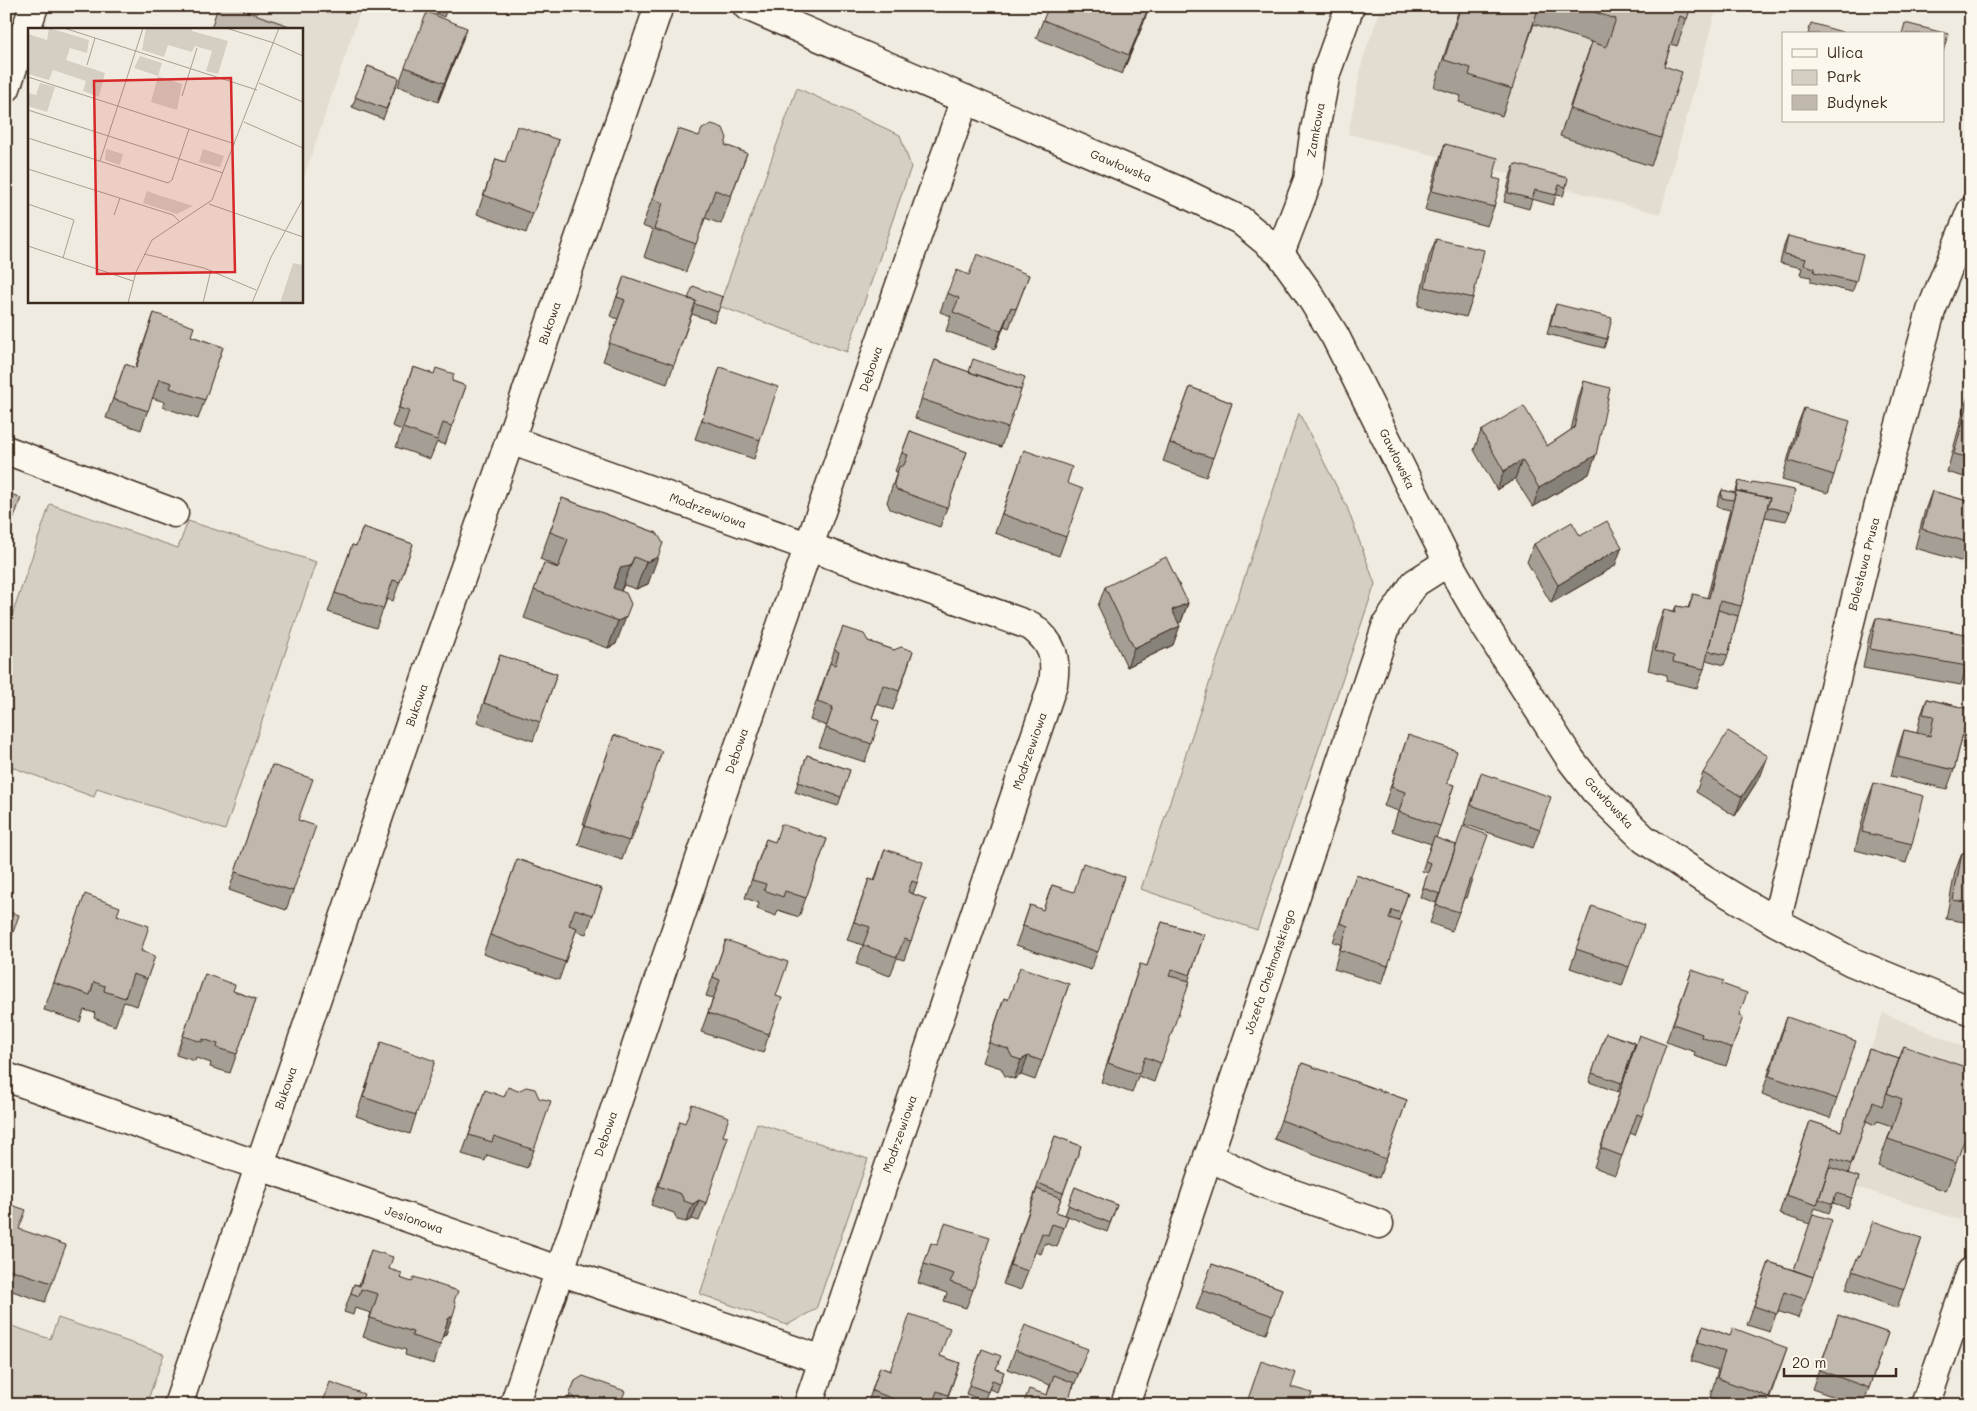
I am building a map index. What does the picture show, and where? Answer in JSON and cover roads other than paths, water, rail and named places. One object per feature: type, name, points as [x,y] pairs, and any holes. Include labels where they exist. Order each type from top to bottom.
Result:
[{"type":"street","points":[[6,88],[34,6]]},
{"type":"street","name":"Bukowa","points":[[178,1405],[426,678],[659,6]]},
{"type":"street","name":"Gawłowska","points":[[747,6],[1184,193],[1240,220],[1280,253],[1307,291],[1335,336],[1448,562],[1485,626],[1571,760],[1595,791],[1644,839],[1704,879],[1776,922],[1852,962],[1971,1011]]},
{"type":"street","name":"Zamkowa","points":[[1280,253],[1308,180],[1314,135],[1326,73],[1350,6]]},
{"type":"street","name":"Dębowa","points":[[514,1405],[716,812],[965,100]]},
{"type":"street","name":"Bolesława Prusa","points":[[1776,922],[1887,472],[1932,311],[1965,243],[1971,211]]},
{"type":"street","name":"Modrzewiowa","points":[[510,440],[1031,626],[1041,633],[1056,666],[1050,693],[808,1405]]},
{"type":"street","points":[[6,450],[174,513]]},
{"type":"street","name":"Józefa Chełmońskiego","points":[[1125,1405],[1387,624],[1415,583],[1448,562]]},
{"type":"street","name":"Jesionowa","points":[[6,1077],[560,1271],[823,1360]]},
{"type":"street","points":[[1208,1156],[1260,1182],[1379,1224]]},
{"type":"street","points":[[1925,1405],[1971,1272]]}]
